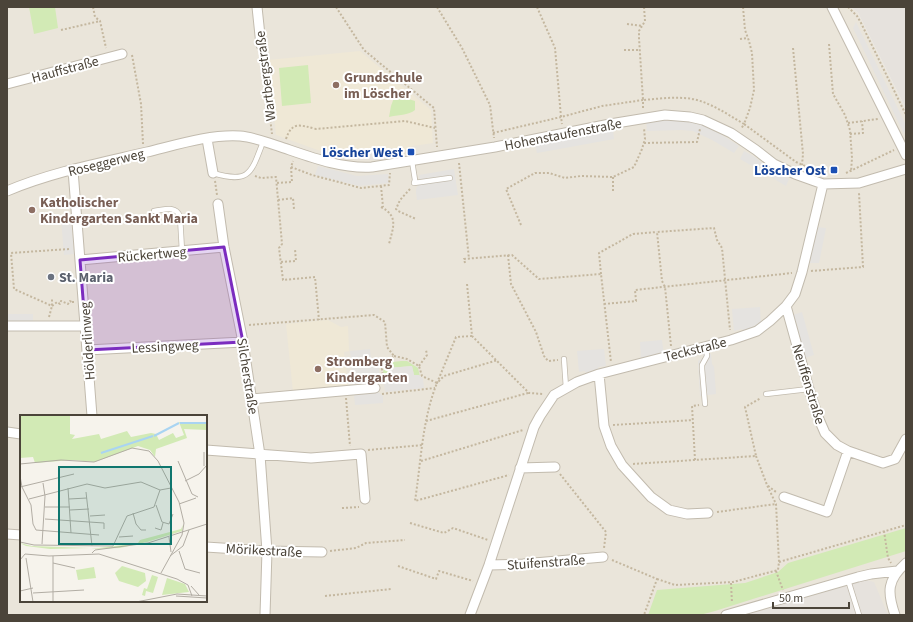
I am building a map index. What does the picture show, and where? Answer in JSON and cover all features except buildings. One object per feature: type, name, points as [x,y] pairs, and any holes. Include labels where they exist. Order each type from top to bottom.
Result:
[{"type":"street","name":"Wartbergstraße","points":[[257,7],[261,46]]},
{"type":"street","points":[[832,7],[906,155]]},
{"type":"street","name":"Hauffstraße","points":[[7,84],[122,54]]},
{"type":"street","name":"Hohenstaufenstraße","points":[[207,138],[239,136],[252,138],[321,160],[353,167],[378,167],[495,147],[644,118],[671,116],[690,117],[703,120],[736,137],[774,164],[795,174],[823,184],[859,183],[906,169]]},
{"type":"street","points":[[207,138],[214,173]]},
{"type":"street","name":"Roseggerweg","points":[[7,191],[23,184],[73,170],[207,138]]},
{"type":"street","name":"Hölderlinweg","points":[[73,170],[76,248],[80,260],[92,415]]},
{"type":"street","name":"Teckstraße","points":[[470,615],[489,565],[534,427],[554,395],[585,378],[731,340],[756,331],[770,321],[786,306],[795,294],[802,272],[823,184]]},
{"type":"street","name":"Silcherstraße","points":[[218,204],[224,247],[243,342],[260,455],[267,551],[265,615]]},
{"type":"street","name":"Rückertweg","points":[[80,260],[224,247]]},
{"type":"street","name":"Neuffenstraße","points":[[786,306],[809,389],[825,434],[837,445],[848,451],[883,463],[895,459],[906,439]]},
{"type":"street","points":[[7,326],[85,326]]},
{"type":"street","name":"Lessingweg","points":[[87,350],[243,342]]},
{"type":"street","points":[[599,374],[604,426],[611,446],[622,465],[652,497],[669,510],[687,514],[708,513]]},
{"type":"street","points":[[252,399],[375,388]]},
{"type":"street","points":[[7,432],[20,434]]},
{"type":"street","points":[[207,450],[311,458],[361,454],[365,499]]},
{"type":"street","points":[[784,498],[827,512],[848,451]]},
{"type":"street","points":[[520,471],[554,467]]},
{"type":"street","points":[[7,534],[20,535]]},
{"type":"street","name":"Mörikestraße","points":[[207,546],[267,551],[322,552]]},
{"type":"street","name":"Stuifenstraße","points":[[489,565],[523,564],[604,557]]},
{"type":"street","points":[[895,615],[890,603],[889,591],[891,582],[897,571],[906,564]]},
{"type":"street","points":[[726,615],[871,574],[897,571]]},
{"type":"lane","points":[[214,173],[226,177],[236,178],[245,176],[251,171],[263,142]]},
{"type":"lane","points":[[412,161],[415,180],[414,183],[450,178]]},
{"type":"lane","points":[[154,211],[174,209],[178,211],[180,216],[182,251]]},
{"type":"lane","points":[[705,404],[702,365],[707,356],[706,346]]},
{"type":"lane","points":[[564,359],[566,388]]},
{"type":"lane","points":[[766,394],[809,389]]},
{"type":"lane","points":[[848,580],[859,615]]},
{"type":"path","points":[[93,7],[95,17],[100,21],[108,57]]},
{"type":"path","points":[[336,7],[364,50],[434,108],[438,156]]},
{"type":"path","points":[[437,7],[462,48],[490,105],[495,147]]},
{"type":"path","points":[[537,7],[555,48],[563,133]]},
{"type":"path","points":[[521,225],[506,189],[535,173],[549,173],[565,178],[581,176],[613,177],[634,167],[645,139],[639,50],[639,31],[645,21],[644,7]]},
{"type":"path","points":[[736,137],[744,124],[750,108],[754,90],[752,53],[745,30],[743,7]]},
{"type":"path","points":[[848,7],[857,16],[861,23],[906,115]]},
{"type":"path","points":[[61,30],[100,21]]},
{"type":"path","points":[[627,24],[642,26]]},
{"type":"path","points":[[740,39],[748,38]]},
{"type":"path","points":[[829,44],[832,94],[848,123],[852,158],[851,172]]},
{"type":"path","name":"Wartbergstraße","points":[[261,46],[273,145]]},
{"type":"path","points":[[793,48],[803,154],[802,164]]},
{"type":"path","points":[[624,50],[639,50]]},
{"type":"path","points":[[133,59],[141,104],[144,153]]},
{"type":"path","points":[[493,133],[602,106],[674,97],[691,99],[718,108],[744,124],[777,149],[812,169]]},
{"type":"path","points":[[848,123],[874,120],[886,116]]},
{"type":"path","points":[[644,143],[697,142],[703,120]]},
{"type":"path","points":[[283,148],[289,131],[297,125],[321,128],[405,121],[435,128]]},
{"type":"path","points":[[850,134],[862,133],[862,121]]},
{"type":"path","points":[[840,175],[851,172],[901,146]]},
{"type":"path","points":[[277,183],[292,182],[290,167],[296,152]]},
{"type":"path","points":[[459,153],[469,259]]},
{"type":"path","points":[[214,173],[218,204]]},
{"type":"path","points":[[264,178],[276,177],[282,244],[279,248],[283,280],[315,277],[319,320]]},
{"type":"path","points":[[613,177],[613,192]]},
{"type":"path","points":[[397,210],[396,209],[400,200],[414,186],[414,183]]},
{"type":"path","points":[[604,304],[636,300],[635,290],[863,267],[859,183]]},
{"type":"path","points":[[381,186],[382,207],[392,215],[392,231],[389,244]]},
{"type":"path","points":[[278,200],[293,198],[294,209]]},
{"type":"path","points":[[391,213],[397,210]]},
{"type":"path","points":[[397,210],[416,219]]},
{"type":"path","points":[[612,371],[599,253],[633,234],[714,228],[717,240],[722,248],[731,340]]},
{"type":"path","points":[[657,232],[662,281],[665,287],[672,355]]},
{"type":"path","points":[[52,306],[14,289],[11,253],[76,248]]},
{"type":"path","points":[[281,262],[296,261],[295,249]]},
{"type":"path","points":[[508,255],[511,284],[536,332],[546,360],[564,359]]},
{"type":"path","points":[[465,263],[464,259],[512,255],[539,280],[601,274]]},
{"type":"path","points":[[467,284],[472,336],[498,360],[529,393]]},
{"type":"path","points":[[47,326],[52,306],[52,299]]},
{"type":"path","points":[[52,306],[57,302],[60,304],[61,301],[68,304],[70,301],[72,303],[74,300],[83,300]]},
{"type":"path","points":[[240,327],[374,315],[385,322],[388,346],[394,356],[407,359],[420,366]]},
{"type":"path","points":[[472,336],[456,337],[436,383],[426,421],[415,501],[520,471]]},
{"type":"path","points":[[426,350],[427,355],[420,366],[421,376],[436,383]]},
{"type":"path","points":[[382,382],[382,369],[394,356]]},
{"type":"path","points":[[436,383],[444,376],[498,360]]},
{"type":"path","points":[[375,388],[383,394],[435,388]]},
{"type":"path","points":[[346,391],[351,455]]},
{"type":"path","points":[[426,421],[529,393],[554,395]]},
{"type":"path","points":[[554,467],[606,532],[604,557],[675,585],[731,583],[778,570],[779,562],[776,504],[756,456],[745,407],[766,394]]},
{"type":"path","points":[[695,460],[692,406],[705,404]]},
{"type":"path","points":[[604,426],[693,420]]},
{"type":"path","points":[[421,461],[534,427]]},
{"type":"path","points":[[361,454],[369,449],[423,444]]},
{"type":"path","points":[[622,465],[756,456]]},
{"type":"path","points":[[767,485],[784,498]]},
{"type":"path","points":[[342,508],[366,506],[365,499]]},
{"type":"path","points":[[708,513],[776,504]]},
{"type":"path","points":[[410,523],[444,533],[452,528],[496,543]]},
{"type":"path","points":[[779,562],[906,525]]},
{"type":"path","points":[[884,531],[888,558],[897,571]]},
{"type":"path","points":[[322,552],[356,548],[366,543],[405,540]]},
{"type":"path","points":[[398,566],[436,579],[439,571],[482,584]]},
{"type":"path","points":[[776,570],[786,598]]},
{"type":"path","points":[[644,615],[657,579]]},
{"type":"path","points":[[731,583],[731,601],[736,612]]},
{"type":"path","points":[[325,596],[391,588]]},
{"type":"highlighted area","points":[[224,247],[243,342],[87,350],[80,260]]},
{"type":"shaded area","points":[[7,7],[851,7],[858,13],[906,109],[906,615],[7,615]]},
{"type":"shaded area","points":[[851,7],[906,7],[906,109],[858,13]]},
{"type":"shaded area","points":[[856,22],[906,125],[904,134],[853,28]]},
{"type":"shaded area","name":"Grundschule im Löscher","points":[[360,51],[431,110],[433,143],[413,146],[394,156],[392,148],[374,151],[354,151],[354,159],[351,159],[326,153],[276,135],[268,60]]},
{"type":"shaded area","points":[[662,120],[697,123],[711,128],[739,146],[734,153],[693,131],[647,131],[646,122]]},
{"type":"shaded area","points":[[613,129],[614,139],[537,153],[535,144]]},
{"type":"shaded area","points":[[392,148],[394,156],[386,159],[354,159],[354,151],[374,151]]},
{"type":"shaded area","points":[[744,151],[789,179],[786,186],[740,159]]},
{"type":"shaded area","points":[[318,166],[357,176],[388,174],[389,183],[359,186],[315,175]]},
{"type":"shaded area","points":[[454,169],[458,195],[417,200],[416,189],[420,181],[419,175]]},
{"type":"shaded area","points":[[71,217],[74,254],[64,255],[61,218]]},
{"type":"shaded area","points":[[817,227],[826,228],[819,263],[810,263],[811,252]]},
{"type":"shaded area","points":[[760,307],[761,323],[743,332],[742,329],[734,331],[732,309]]},
{"type":"shaded area","points":[[802,312],[814,355],[805,358],[793,315]]},
{"type":"shaded area","points":[[7,314],[33,314],[33,323],[7,323]]},
{"type":"shaded area","name":"Stromberg Kindergarten","points":[[328,320],[341,327],[348,326],[349,351],[344,352],[348,387],[293,392],[286,324]]},
{"type":"shaded area","points":[[662,340],[664,355],[641,359],[640,342]]},
{"type":"shaded area","points":[[370,349],[371,359],[378,358],[380,380],[377,384],[353,385],[350,351]]},
{"type":"shaded area","points":[[604,349],[606,366],[598,367],[599,370],[586,374],[585,371],[579,372],[577,351]]},
{"type":"shaded area","points":[[703,354],[711,354],[712,364],[714,367],[716,394],[700,396],[698,361],[703,358]]},
{"type":"shaded area","points":[[412,366],[414,375],[419,375],[423,379],[424,388],[385,392],[383,374],[389,375],[388,368]]},
{"type":"shaded area","points":[[378,392],[383,396],[383,403],[355,405],[354,394]]},
{"type":"shaded area","points":[[866,580],[874,582],[888,615],[744,615],[852,582]]},
{"type":"green space","points":[[29,7],[55,7],[58,28],[34,34]]},
{"type":"green space","points":[[308,65],[311,103],[282,106],[279,68]]},
{"type":"green space","points":[[395,95],[415,101],[415,110],[406,114],[389,117]]},
{"type":"green space","points":[[407,361],[418,368],[420,377],[419,375],[414,375],[412,366],[389,368],[390,375],[383,374],[385,366],[388,364]]},
{"type":"green space","points":[[906,528],[906,551],[700,615],[648,615],[657,590],[745,583],[778,572],[788,563]]},
{"type":"place","name":"Grundschule im Löscher","points":[[336,85]]},
{"type":"place","name":"Löscher West","points":[[411,152]]},
{"type":"place","name":"Löscher Ost","points":[[834,170]]},
{"type":"place","name":"Katholischer Kindergarten Sankt Maria","points":[[32,210]]},
{"type":"place","name":"St. Maria","points":[[51,277]]},
{"type":"place","name":"Stromberg Kindergarten","points":[[318,369]]}]
